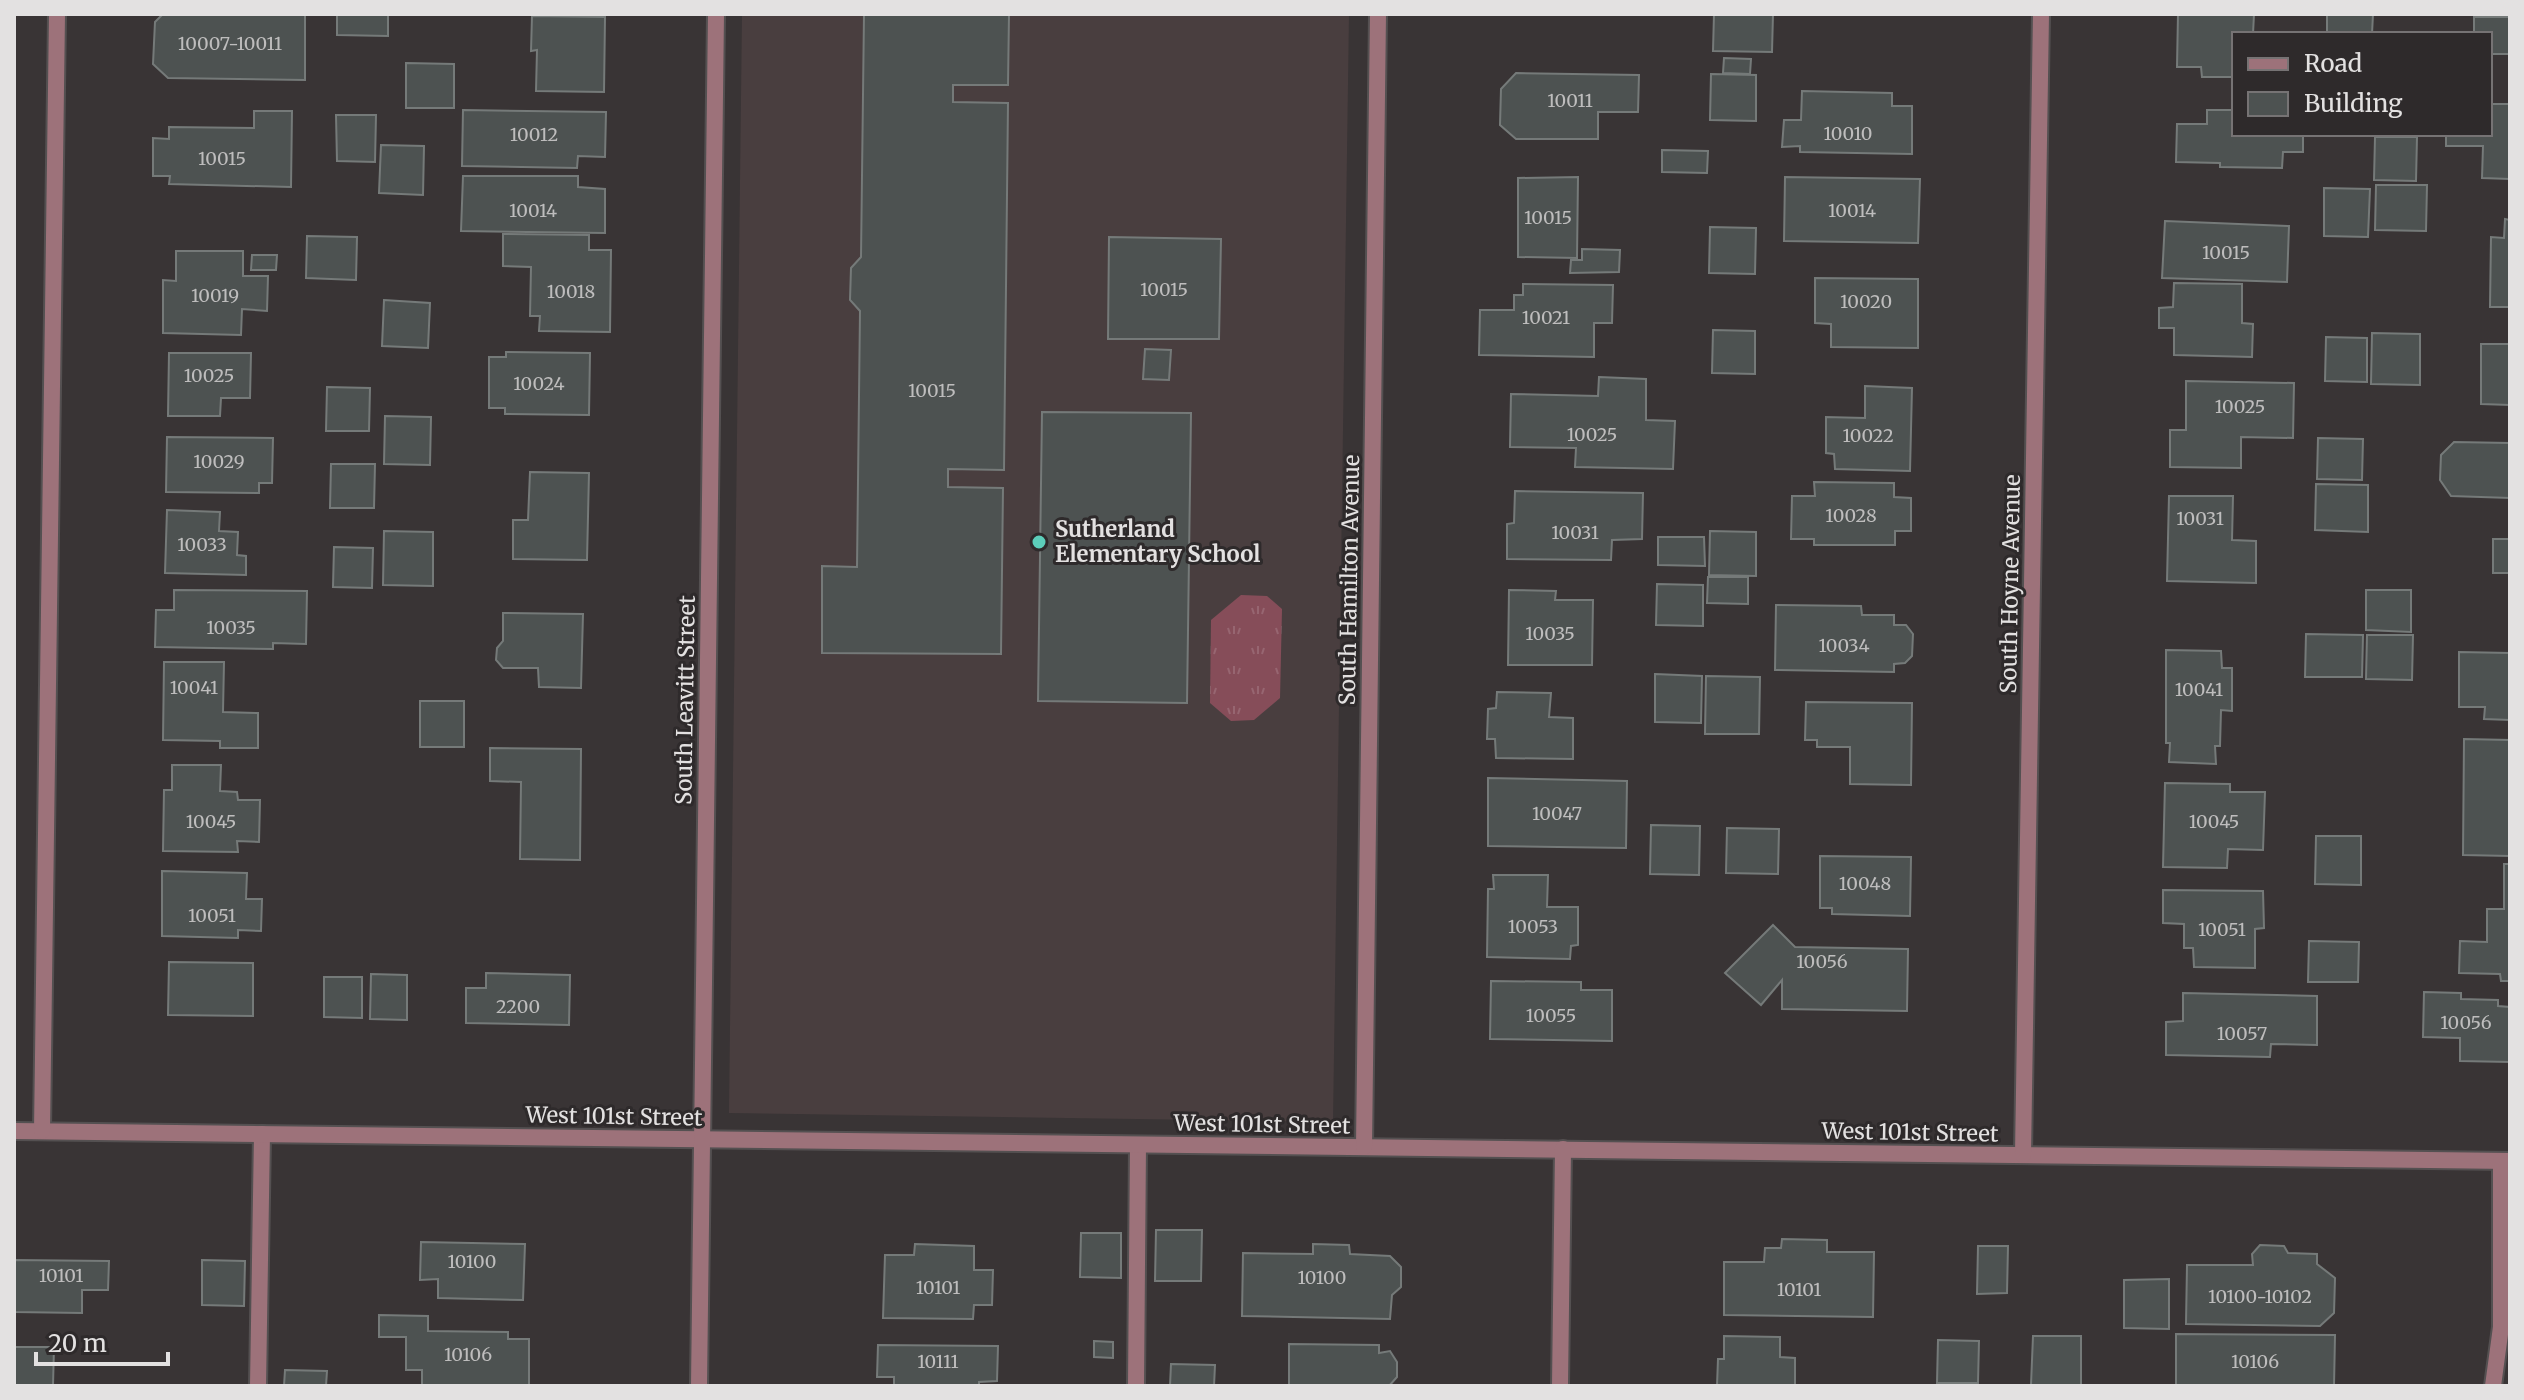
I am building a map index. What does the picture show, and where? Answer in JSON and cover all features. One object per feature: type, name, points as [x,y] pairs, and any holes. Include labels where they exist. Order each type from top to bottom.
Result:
[{"type":"street","points":[[42,1131],[57,14]]},
{"type":"street","name":"South Leavitt Street","points":[[699,1386],[716,14]]},
{"type":"street","name":"South Hamilton Avenue","points":[[1364,1147],[1378,14]]},
{"type":"street","name":"South Hoyne Avenue","points":[[2023,1155],[2041,14]]},
{"type":"street","name":"West 101st Street","points":[[14,1131],[2506,1161]]},
{"type":"street","points":[[258,1386],[262,1134]]},
{"type":"street","points":[[1136,1386],[1138,1145]]},
{"type":"street","points":[[1560,1386],[1563,1149]]},
{"type":"street","points":[[2493,1386],[2501,1327],[2506,1161]]},
{"type":"shaded area","name":"Sutherland Elementary School","points":[[742,14],[1349,14],[1333,1122],[729,1113]]},
{"type":"green space","points":[[1241,595],[1267,596],[1282,609],[1280,698],[1254,720],[1231,721],[1210,703],[1211,620]]},
{"type":"building","points":[[163,14],[305,14],[305,80],[168,78],[153,64],[155,22]]},
{"type":"building","points":[[337,14],[388,14],[388,36],[337,35]]},
{"type":"building","points":[[864,14],[1009,14],[1008,85],[953,85],[953,102],[1008,103],[1004,470],[948,469],[948,487],[1003,488],[1001,654],[822,653],[822,566],[857,567],[860,311],[850,300],[851,268],[861,257]]},
{"type":"building","points":[[1714,14],[1773,14],[1772,52],[1713,51]]},
{"type":"building","points":[[2178,14],[2254,14],[2253,32],[2232,32],[2232,77],[2202,77],[2201,67],[2177,67]]},
{"type":"building","points":[[2327,14],[2373,14],[2372,32],[2327,32]]},
{"type":"building","points":[[532,16],[605,17],[604,92],[536,91],[537,50],[531,51]]},
{"type":"building","points":[[2474,17],[2510,17],[2510,54],[2492,54],[2492,32],[2474,32]]},
{"type":"building","points":[[1724,58],[1751,59],[1750,74],[1723,73]]},
{"type":"building","points":[[406,63],[454,64],[454,108],[406,108]]},
{"type":"building","points":[[1516,73],[1639,75],[1638,112],[1598,112],[1598,139],[1516,139],[1500,125],[1501,89]]},
{"type":"building","points":[[1711,74],[1756,75],[1756,121],[1710,120]]},
{"type":"building","points":[[1802,91],[1892,93],[1892,106],[1912,106],[1912,154],[1800,152],[1800,146],[1782,147],[1784,120],[1801,120]]},
{"type":"building","points":[[2492,104],[2510,104],[2510,179],[2482,178],[2483,146],[2446,146],[2446,136],[2492,136]]},
{"type":"building","points":[[463,110],[606,112],[605,157],[578,156],[577,168],[462,166]]},
{"type":"building","points":[[2207,110],[2232,110],[2232,136],[2303,136],[2303,152],[2283,152],[2282,168],[2220,167],[2220,163],[2176,162],[2177,124],[2207,124]]},
{"type":"building","points":[[254,111],[292,111],[291,187],[169,184],[170,176],[153,176],[153,138],[169,139],[169,127],[254,128]]},
{"type":"building","points":[[336,115],[376,115],[375,162],[337,161]]},
{"type":"building","points":[[2375,137],[2417,137],[2416,181],[2374,180]]},
{"type":"building","points":[[381,145],[424,146],[423,195],[379,193]]},
{"type":"building","points":[[1662,150],[1708,151],[1707,173],[1662,172]]},
{"type":"building","points":[[463,176],[578,176],[578,187],[605,189],[605,233],[461,231]]},
{"type":"building","points":[[1578,177],[1577,258],[1518,257],[1518,178]]},
{"type":"building","points":[[1785,177],[1920,179],[1918,243],[1784,241]]},
{"type":"building","points":[[2376,185],[2427,185],[2426,231],[2375,230]]},
{"type":"building","points":[[2324,188],[2370,189],[2368,237],[2324,236]]},
{"type":"building","points":[[2505,219],[2510,220],[2510,307],[2490,307],[2491,237],[2504,238]]},
{"type":"building","points":[[2165,221],[2289,226],[2287,282],[2162,278]]},
{"type":"building","points":[[1710,227],[1756,228],[1755,274],[1709,273]]},
{"type":"building","points":[[503,234],[589,235],[589,250],[611,250],[610,332],[539,331],[540,316],[530,316],[531,267],[503,266]]},
{"type":"building","points":[[307,236],[357,237],[356,280],[306,278]]},
{"type":"building","points":[[1109,237],[1221,239],[1219,339],[1108,339]]},
{"type":"building","points":[[1582,249],[1620,250],[1619,272],[1570,273],[1571,260],[1582,260]]},
{"type":"building","points":[[176,251],[243,251],[243,276],[268,276],[267,311],[242,309],[241,335],[163,333],[163,280],[176,281]]},
{"type":"building","points":[[252,255],[277,255],[276,270],[251,270]]},
{"type":"building","points":[[1815,278],[1918,279],[1918,348],[1831,347],[1831,324],[1815,323]]},
{"type":"building","points":[[2174,283],[2242,284],[2242,323],[2253,324],[2252,357],[2174,355],[2174,328],[2159,328],[2159,308],[2173,307]]},
{"type":"building","points":[[1523,284],[1613,285],[1612,323],[1594,323],[1594,357],[1479,355],[1480,310],[1514,310],[1514,295],[1523,295]]},
{"type":"building","points":[[384,300],[430,303],[428,348],[382,346]]},
{"type":"building","points":[[1713,330],[1755,331],[1755,374],[1712,373]]},
{"type":"building","points":[[2372,333],[2420,334],[2420,385],[2371,384]]},
{"type":"building","points":[[2326,337],[2367,338],[2367,382],[2325,381]]},
{"type":"building","points":[[2481,344],[2510,344],[2510,405],[2481,404]]},
{"type":"building","points":[[1145,349],[1171,350],[1169,380],[1143,379]]},
{"type":"building","points":[[506,352],[590,353],[589,415],[505,414],[505,408],[489,408],[489,357],[506,357]]},
{"type":"building","points":[[169,353],[251,353],[250,398],[221,398],[220,416],[168,416]]},
{"type":"building","points":[[1599,377],[1646,379],[1646,420],[1675,421],[1673,469],[1575,467],[1576,448],[1510,447],[1511,394],[1598,396]]},
{"type":"building","points":[[2186,381],[2294,383],[2293,438],[2241,437],[2241,468],[2170,467],[2170,430],[2186,430]]},
{"type":"building","points":[[1865,386],[1912,388],[1910,471],[1835,469],[1834,454],[1826,453],[1826,417],[1865,418]]},
{"type":"building","points":[[327,387],[370,388],[369,431],[326,431]]},
{"type":"building","points":[[1042,412],[1191,413],[1187,703],[1038,701]]},
{"type":"building","points":[[385,416],[431,417],[430,465],[384,464]]},
{"type":"building","points":[[167,437],[273,438],[272,483],[259,483],[259,493],[166,492]]},
{"type":"building","points":[[2318,438],[2363,439],[2362,480],[2317,479]]},
{"type":"building","points":[[2454,442],[2510,443],[2510,498],[2451,496],[2440,480],[2441,455]]},
{"type":"building","points":[[331,464],[375,464],[374,508],[330,508]]},
{"type":"building","points":[[530,472],[589,473],[587,560],[513,559],[513,520],[528,520]]},
{"type":"building","points":[[1814,482],[1894,483],[1894,497],[1911,498],[1911,531],[1895,531],[1895,545],[1814,545],[1814,539],[1791,539],[1792,496],[1815,496]]},
{"type":"building","points":[[2316,484],[2368,485],[2368,532],[2315,530]]},
{"type":"building","points":[[1515,491],[1643,493],[1642,539],[1612,540],[1611,560],[1507,559],[1507,524],[1514,523]]},
{"type":"building","points":[[2169,496],[2233,496],[2232,540],[2256,541],[2256,583],[2167,581]]},
{"type":"building","points":[[167,510],[220,512],[219,531],[238,532],[237,555],[246,556],[246,575],[165,573]]},
{"type":"building","points":[[384,531],[433,532],[433,586],[383,585]]},
{"type":"building","points":[[1710,531],[1756,532],[1756,576],[1709,575]]},
{"type":"building","points":[[1658,537],[1704,537],[1705,566],[1658,565]]},
{"type":"building","points":[[2493,539],[2510,539],[2510,573],[2493,573]]},
{"type":"building","points":[[334,547],[373,548],[372,588],[333,587]]},
{"type":"building","points":[[1708,577],[1748,577],[1748,604],[1707,603]]},
{"type":"building","points":[[1657,584],[1703,585],[1703,626],[1656,625]]},
{"type":"building","points":[[174,590],[307,591],[306,644],[273,643],[273,649],[155,647],[156,610],[174,610]]},
{"type":"building","points":[[1509,590],[1556,591],[1555,600],[1593,600],[1592,665],[1508,665]]},
{"type":"building","points":[[2366,590],[2411,590],[2411,632],[2366,630]]},
{"type":"building","points":[[1776,605],[1861,606],[1862,615],[1894,615],[1894,625],[1906,625],[1913,634],[1912,656],[1905,663],[1894,664],[1894,672],[1775,670]]},
{"type":"building","points":[[503,613],[583,614],[581,688],[539,687],[538,668],[503,668],[496,660],[497,648],[503,641]]},
{"type":"building","points":[[2306,634],[2363,635],[2362,677],[2305,677]]},
{"type":"building","points":[[2367,635],[2413,635],[2412,680],[2366,679]]},
{"type":"building","points":[[2166,650],[2221,651],[2222,668],[2232,668],[2232,711],[2221,710],[2220,746],[2215,746],[2216,764],[2169,762],[2170,743],[2166,743]]},
{"type":"building","points":[[2459,652],[2510,653],[2510,720],[2484,719],[2485,707],[2459,707]]},
{"type":"building","points":[[164,662],[224,662],[223,712],[258,713],[258,748],[220,748],[220,741],[163,740]]},
{"type":"building","points":[[1655,674],[1702,676],[1701,723],[1655,722]]},
{"type":"building","points":[[1706,676],[1760,677],[1759,734],[1705,734]]},
{"type":"building","points":[[1497,692],[1551,693],[1549,717],[1573,718],[1573,759],[1496,758],[1495,739],[1487,739],[1488,709],[1496,708]]},
{"type":"building","points":[[420,701],[464,701],[464,747],[420,747]]},
{"type":"building","points":[[1806,702],[1912,703],[1911,785],[1850,784],[1850,747],[1817,747],[1817,740],[1805,740]]},
{"type":"building","points":[[2464,739],[2510,740],[2510,856],[2463,855]]},
{"type":"building","points":[[490,748],[581,749],[580,860],[520,859],[521,782],[490,781]]},
{"type":"building","points":[[172,765],[221,765],[220,791],[237,792],[238,800],[260,800],[259,842],[237,841],[238,852],[163,851],[164,790],[172,790]]},
{"type":"building","points":[[1488,778],[1627,781],[1626,848],[1488,846]]},
{"type":"building","points":[[2165,783],[2230,784],[2230,792],[2265,792],[2263,850],[2228,849],[2227,868],[2163,867]]},
{"type":"building","points":[[1651,825],[1700,826],[1699,875],[1650,874]]},
{"type":"building","points":[[1727,828],[1779,829],[1778,874],[1726,873]]},
{"type":"building","points":[[2316,836],[2361,836],[2361,885],[2315,884]]},
{"type":"building","points":[[1820,856],[1911,857],[1910,916],[1832,914],[1832,908],[1820,908]]},
{"type":"building","points":[[2504,864],[2510,864],[2510,981],[2501,981],[2500,974],[2459,973],[2460,941],[2487,942],[2487,909],[2504,909]]},
{"type":"building","points":[[162,871],[247,873],[246,899],[262,899],[261,931],[238,930],[238,938],[162,936]]},
{"type":"building","points":[[1493,875],[1548,875],[1547,907],[1578,907],[1578,945],[1571,946],[1570,959],[1487,957],[1488,889],[1494,889]]},
{"type":"building","points":[[2163,890],[2263,891],[2264,928],[2255,929],[2255,968],[2194,967],[2193,948],[2184,948],[2184,924],[2163,923]]},
{"type":"building","points":[[1773,925],[1795,947],[1908,949],[1907,1011],[1782,1009],[1782,980],[1761,1005],[1725,973]]},
{"type":"building","points":[[2309,941],[2359,942],[2358,982],[2308,982]]},
{"type":"building","points":[[169,962],[253,963],[253,1016],[168,1015]]},
{"type":"building","points":[[486,973],[570,975],[569,1025],[466,1023],[466,988],[486,988]]},
{"type":"building","points":[[371,974],[407,975],[407,1020],[370,1019]]},
{"type":"building","points":[[324,977],[362,977],[362,1018],[324,1017]]},
{"type":"building","points":[[1491,981],[1581,982],[1581,990],[1612,990],[1612,1041],[1490,1039]]},
{"type":"building","points":[[2424,992],[2461,993],[2461,999],[2498,1000],[2498,1006],[2510,1007],[2510,1062],[2460,1061],[2460,1038],[2423,1037]]},
{"type":"building","points":[[2183,993],[2317,996],[2317,1045],[2271,1044],[2270,1057],[2166,1055],[2166,1022],[2183,1021]]},
{"type":"building","points":[[1156,1230],[1202,1230],[1201,1281],[1155,1281]]},
{"type":"building","points":[[1081,1233],[1121,1233],[1121,1278],[1080,1277]]},
{"type":"building","points":[[1782,1239],[1827,1240],[1827,1252],[1874,1252],[1873,1317],[1724,1315],[1724,1262],[1764,1262],[1765,1248],[1781,1248]]},
{"type":"building","points":[[421,1242],[525,1244],[523,1300],[438,1298],[438,1279],[420,1280]]},
{"type":"building","points":[[915,1244],[974,1246],[974,1270],[993,1270],[992,1305],[974,1305],[973,1319],[883,1318],[885,1255],[914,1255]]},
{"type":"building","points":[[1313,1244],[1349,1245],[1350,1254],[1390,1256],[1401,1267],[1401,1287],[1392,1295],[1390,1319],[1242,1316],[1243,1253],[1313,1254]]},
{"type":"building","points":[[2260,1245],[2284,1246],[2288,1253],[2317,1254],[2317,1264],[2335,1278],[2334,1313],[2320,1326],[2186,1324],[2187,1265],[2253,1265],[2252,1254]]},
{"type":"building","points":[[1978,1246],[2008,1246],[2007,1293],[1977,1294]]},
{"type":"building","points":[[14,1260],[109,1261],[108,1290],[82,1290],[82,1313],[14,1312]]},
{"type":"building","points":[[202,1260],[245,1261],[244,1306],[202,1305]]},
{"type":"building","points":[[2169,1279],[2169,1329],[2124,1328],[2124,1280]]},
{"type":"building","points":[[379,1315],[428,1316],[428,1331],[508,1332],[508,1339],[529,1339],[529,1386],[422,1386],[422,1370],[406,1370],[406,1337],[379,1337]]},
{"type":"building","points":[[2176,1334],[2335,1335],[2334,1386],[2176,1386]]},
{"type":"building","points":[[1724,1336],[1780,1337],[1780,1357],[1795,1358],[1795,1386],[1717,1386],[1718,1359],[1724,1359]]},
{"type":"building","points":[[2033,1336],[2081,1336],[2081,1385],[2031,1385]]},
{"type":"building","points":[[1938,1340],[1979,1341],[1978,1383],[1937,1383]]},
{"type":"building","points":[[1094,1341],[1113,1342],[1113,1358],[1094,1357]]},
{"type":"building","points":[[1289,1344],[1379,1345],[1379,1353],[1390,1351],[1397,1362],[1397,1377],[1389,1386],[1289,1385]]},
{"type":"building","points":[[878,1345],[998,1346],[997,1381],[979,1382],[979,1386],[894,1386],[894,1377],[877,1377]]},
{"type":"building","points":[[14,1347],[54,1347],[53,1386],[14,1386]]},
{"type":"building","points":[[1171,1364],[1215,1365],[1214,1386],[1170,1386]]},
{"type":"building","points":[[285,1370],[327,1371],[326,1386],[284,1386]]},
{"type":"place","name":"Sutherland Elementary School","points":[[1039,542]]}]
